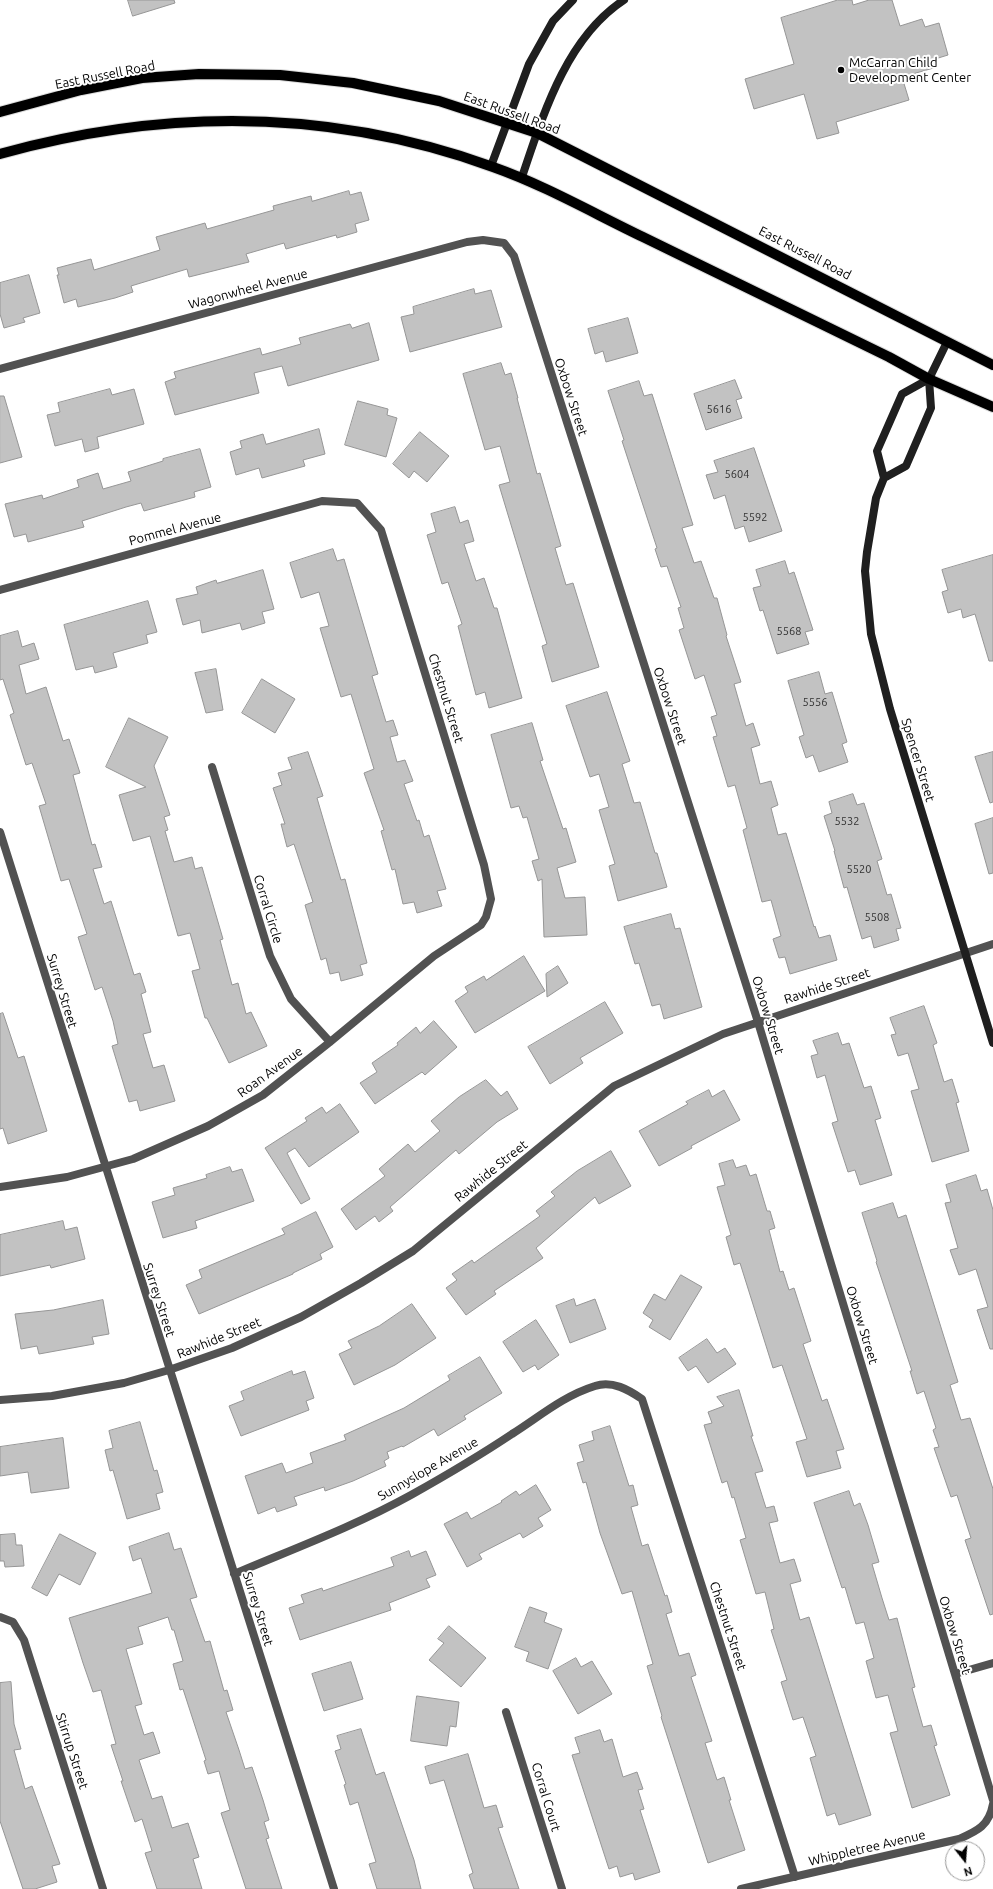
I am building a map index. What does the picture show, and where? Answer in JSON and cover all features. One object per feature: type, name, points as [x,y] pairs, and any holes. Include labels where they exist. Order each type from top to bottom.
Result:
[{"type":"main road","name":"East Russell Road","points":[[0,112],[81,90],[142,78],[199,74],[280,76],[353,83],[439,101],[537,133],[808,269],[993,365]]},
{"type":"main road","points":[[0,154],[64,138],[116,129],[201,121],[248,120],[288,122],[353,130],[433,148],[491,166],[522,178],[882,354],[929,379],[993,406]]},
{"type":"street","points":[[491,166],[529,64],[553,21],[573,0]]},
{"type":"street","points":[[522,178],[537,133],[557,83],[579,44],[613,7],[624,0]]},
{"type":"street","name":"Wagonwheel Avenue","points":[[0,369],[467,242],[483,240],[504,243]]},
{"type":"street","name":"Oxbow Street","points":[[504,243],[514,256],[758,1022],[993,1800]]},
{"type":"street","points":[[929,379],[902,394],[877,451],[884,478],[906,466],[932,408],[929,379],[947,342]]},
{"type":"street","name":"Spencer Street","points":[[884,478],[876,498],[865,571],[871,634],[890,709],[993,1043]]},
{"type":"street","name":"Pommel Avenue","points":[[0,590],[322,501],[357,502]]},
{"type":"street","name":"Chestnut Street","points":[[357,502],[381,530],[488,877],[492,899],[489,909]]},
{"type":"street","name":"Corral Circle","points":[[212,767],[270,956],[291,999],[330,1042]]},
{"type":"street","name":"Surrey Street","points":[[0,832],[334,1889]]},
{"type":"street","name":"Roan Avenue","points":[[0,1187],[67,1177],[133,1159],[208,1126],[263,1095],[434,956],[481,925],[489,909]]},
{"type":"street","name":"Rawhide Street","points":[[0,1400],[52,1396],[124,1383],[169,1370],[232,1348],[301,1317],[413,1251],[614,1086],[723,1034],[993,944]]},
{"type":"street","name":"Sunnyslope Avenue","points":[[234,1574],[364,1518],[410,1495],[512,1434],[553,1404],[596,1385],[612,1385],[628,1390]]},
{"type":"street","name":"Chestnut Street","points":[[628,1390],[642,1399],[795,1877]]},
{"type":"street","name":"Stirrup Street","points":[[0,1617],[13,1622],[24,1640],[103,1889]]},
{"type":"street","points":[[955,1674],[993,1662]]},
{"type":"street","name":"Corral Court","points":[[506,1712],[562,1889]]},
{"type":"street","name":"Whippletree Avenue","points":[[741,1889],[959,1840],[978,1830],[990,1817],[993,1804]]},
{"type":"building","points":[[128,0],[174,0],[175,3],[133,16]]},
{"type":"building","points":[[838,0],[852,0],[853,5],[869,0],[892,0],[900,26],[922,19],[925,27],[939,23],[948,55],[935,59],[937,67],[902,77],[909,100],[836,122],[839,133],[817,139],[804,94],[754,109],[745,79],[794,64],[781,18]]},
{"type":"building","points":[[349,191],[350,195],[361,192],[369,220],[355,224],[357,232],[337,238],[336,235],[286,249],[284,243],[246,254],[249,262],[189,277],[187,269],[131,286],[133,292],[78,307],[76,299],[64,303],[57,275],[59,275],[57,268],[91,259],[94,270],[160,250],[156,237],[205,223],[207,229],[274,210],[273,206],[311,196],[312,201]]},
{"type":"building","points":[[29,275],[40,313],[23,318],[25,322],[4,328],[0,314],[0,283]]},
{"type":"building","points":[[474,289],[475,294],[491,290],[502,327],[410,352],[401,317],[414,314],[413,307]]},
{"type":"building","points":[[628,318],[638,353],[606,362],[603,351],[595,354],[588,329]]},
{"type":"building","points":[[369,323],[379,360],[288,386],[282,366],[254,373],[259,393],[175,415],[165,382],[176,378],[174,372],[260,348],[262,355],[301,344],[299,338],[350,324],[352,328]]},
{"type":"building","points":[[501,363],[505,375],[511,373],[537,474],[540,473],[561,546],[555,548],[566,585],[573,583],[599,667],[552,682],[542,646],[547,644],[499,485],[510,482],[500,446],[485,450],[463,374]]},
{"type":"building","points":[[735,380],[742,398],[736,400],[742,418],[706,430],[694,394]]},
{"type":"building","points":[[639,381],[644,396],[652,394],[693,525],[682,528],[694,563],[701,561],[714,598],[717,598],[727,635],[726,636],[741,682],[734,684],[746,726],[753,723],[760,745],[751,748],[760,784],[771,781],[778,805],[771,808],[778,835],[786,833],[814,927],[815,926],[819,938],[830,935],[837,960],[790,974],[785,957],[779,958],[773,939],[781,936],[771,900],[762,902],[743,830],[747,828],[735,785],[728,787],[713,737],[717,736],[711,717],[717,715],[704,675],[695,679],[679,630],[684,628],[678,608],[681,607],[667,566],[661,567],[655,549],[657,548],[622,441],[624,440],[608,391]]},
{"type":"building","points":[[110,389],[112,395],[134,389],[144,424],[97,437],[99,448],[85,452],[82,439],[55,446],[47,415],[60,412],[58,403]]},
{"type":"building","points":[[0,396],[4,396],[22,457],[0,463]]},
{"type":"building","points":[[358,401],[388,409],[387,415],[397,418],[386,457],[345,445]]},
{"type":"building","points":[[319,429],[325,454],[303,460],[305,466],[262,478],[259,468],[236,475],[230,452],[242,448],[240,441],[263,434],[266,444]]},
{"type":"building","points":[[420,432],[449,456],[427,482],[414,471],[409,478],[393,464]]},
{"type":"building","points":[[754,448],[782,531],[749,542],[744,526],[735,529],[725,495],[714,499],[706,475],[718,472],[714,461]]},
{"type":"building","points":[[200,449],[211,487],[194,492],[195,497],[144,511],[141,503],[126,507],[82,521],[84,527],[28,542],[26,534],[14,537],[5,504],[42,495],[43,499],[79,487],[77,480],[98,473],[103,489],[131,481],[128,472],[163,461],[163,459]]},
{"type":"building","points":[[455,507],[460,523],[468,520],[474,541],[464,544],[476,581],[484,578],[494,608],[497,608],[522,698],[489,708],[485,692],[476,695],[458,626],[462,624],[448,582],[442,584],[427,535],[436,532],[431,514]]},
{"type":"building","points":[[333,549],[337,561],[344,559],[378,674],[372,676],[386,722],[393,720],[398,735],[390,737],[397,762],[405,760],[413,781],[404,784],[417,821],[419,820],[424,837],[429,835],[446,889],[437,891],[442,906],[417,913],[414,902],[403,904],[395,869],[392,870],[381,831],[384,830],[364,773],[374,769],[351,694],[341,697],[320,628],[329,626],[319,592],[301,598],[290,563]]},
{"type":"building","points":[[993,555],[993,661],[989,661],[975,614],[963,618],[961,609],[948,613],[942,592],[948,590],[942,570]]},
{"type":"building","points":[[785,561],[789,574],[794,572],[813,630],[805,632],[809,644],[777,654],[763,610],[760,611],[753,588],[761,586],[756,570]]},
{"type":"building","points":[[263,570],[274,609],[262,612],[265,623],[242,630],[240,623],[202,633],[200,620],[183,625],[176,599],[198,594],[196,587],[216,580],[217,583]]},
{"type":"building","points":[[148,601],[157,632],[146,635],[148,643],[113,653],[117,667],[95,673],[93,666],[76,670],[64,625]]},
{"type":"building","points":[[18,631],[22,647],[34,643],[39,659],[19,665],[26,694],[46,687],[63,741],[69,739],[80,773],[73,775],[92,845],[95,844],[102,867],[93,869],[104,904],[111,901],[134,975],[140,973],[146,992],[141,994],[151,1032],[143,1034],[153,1068],[164,1065],[175,1101],[140,1111],[137,1100],[129,1102],[112,1046],[118,1044],[113,1021],[102,987],[95,990],[78,937],[87,934],[69,879],[61,881],[39,806],[46,804],[32,763],[26,765],[10,715],[14,713],[3,679],[0,680],[0,636]]},
{"type":"building","points":[[216,669],[223,710],[206,713],[195,673]]},
{"type":"building","points":[[819,672],[825,694],[832,692],[847,742],[842,744],[848,762],[819,772],[813,755],[806,758],[799,737],[804,735],[788,681]]},
{"type":"building","points":[[262,679],[295,699],[275,733],[242,713]]},
{"type":"building","points":[[607,692],[630,761],[622,764],[634,803],[640,802],[667,887],[618,901],[609,866],[615,864],[599,810],[609,807],[599,774],[590,777],[566,706]]},
{"type":"building","points":[[129,718],[168,737],[154,766],[170,815],[164,817],[168,830],[165,831],[174,862],[192,857],[195,869],[202,867],[223,939],[220,940],[232,985],[238,983],[246,1014],[251,1012],[267,1046],[229,1063],[207,1018],[205,1018],[192,971],[200,969],[190,933],[178,936],[150,836],[133,841],[119,795],[146,787],[106,767]]},
{"type":"building","points":[[532,723],[543,760],[540,761],[563,829],[566,828],[576,862],[557,868],[565,898],[585,897],[587,935],[544,937],[542,879],[538,881],[532,861],[539,859],[527,817],[523,818],[519,806],[511,808],[491,735]]},
{"type":"building","points":[[308,752],[323,796],[317,798],[341,880],[345,879],[367,963],[360,965],[363,975],[341,981],[339,972],[330,974],[326,958],[321,960],[305,905],[313,902],[294,844],[287,847],[281,824],[285,824],[273,788],[282,785],[278,773],[292,769],[288,758]]},
{"type":"building","points":[[993,752],[993,802],[990,803],[975,757]]},
{"type":"building","points":[[853,794],[857,805],[864,803],[882,859],[877,861],[887,895],[891,894],[901,928],[896,929],[899,940],[874,948],[871,936],[862,939],[847,887],[844,888],[835,851],[824,816],[832,813],[829,802]]},
{"type":"building","points":[[993,818],[993,873],[989,874],[975,824]]},
{"type":"building","points":[[671,914],[675,929],[680,928],[702,1007],[664,1019],[660,1004],[652,1006],[639,963],[635,964],[624,927]]},
{"type":"building","points":[[524,956],[545,991],[475,1033],[455,1001],[468,992],[465,987],[484,976],[486,980]]},
{"type":"building","points":[[558,966],[568,983],[547,997],[546,974]]},
{"type":"building","points":[[605,1002],[623,1033],[580,1058],[583,1063],[550,1084],[528,1047]]},
{"type":"building","points":[[924,1006],[937,1043],[933,1045],[944,1082],[952,1079],[959,1102],[956,1103],[969,1151],[932,1162],[911,1091],[919,1089],[908,1053],[898,1056],[891,1035],[896,1034],[890,1018]]},
{"type":"building","points":[[3,1013],[18,1058],[24,1056],[47,1131],[8,1144],[3,1128],[0,1129],[0,1014]]},
{"type":"building","points":[[434,1021],[457,1047],[425,1075],[422,1072],[375,1104],[360,1083],[377,1072],[372,1063],[398,1045],[397,1043],[416,1027],[420,1033]]},
{"type":"building","points":[[838,1033],[842,1045],[849,1043],[864,1088],[871,1086],[881,1118],[875,1120],[892,1175],[860,1185],[855,1170],[848,1172],[832,1123],[838,1121],[825,1075],[817,1078],[811,1056],[818,1054],[813,1041]]},
{"type":"building","points":[[486,1080],[501,1096],[507,1091],[518,1109],[497,1122],[459,1154],[456,1150],[390,1207],[393,1211],[379,1222],[375,1216],[356,1230],[341,1209],[385,1176],[379,1169],[408,1144],[415,1152],[440,1131],[431,1121],[459,1097]]},
{"type":"building","points":[[709,1090],[712,1097],[724,1090],[740,1120],[691,1146],[692,1148],[659,1166],[639,1131],[688,1104],[686,1102]]},
{"type":"building","points":[[340,1104],[359,1132],[309,1167],[295,1148],[287,1153],[310,1199],[301,1204],[265,1148],[307,1121],[305,1118],[322,1107],[326,1113]]},
{"type":"building","points":[[611,1151],[631,1186],[599,1204],[595,1197],[536,1248],[543,1258],[494,1291],[496,1294],[466,1315],[446,1288],[457,1280],[452,1274],[472,1260],[474,1263],[540,1216],[536,1211],[555,1196],[551,1192],[577,1171]]},
{"type":"building","points":[[733,1160],[736,1168],[746,1165],[750,1176],[756,1174],[767,1211],[770,1211],[775,1228],[769,1230],[780,1272],[783,1271],[789,1290],[794,1288],[811,1341],[803,1344],[822,1401],[827,1399],[844,1449],[836,1451],[841,1468],[807,1477],[796,1442],[807,1439],[782,1365],[773,1368],[740,1263],[734,1265],[726,1237],[731,1235],[717,1187],[725,1185],[719,1164]]},
{"type":"building","points":[[230,1167],[232,1172],[242,1169],[254,1201],[195,1221],[197,1228],[163,1238],[152,1202],[175,1195],[173,1188],[207,1178],[206,1175]]},
{"type":"building","points":[[976,1175],[981,1191],[987,1189],[993,1210],[993,1349],[990,1349],[977,1310],[988,1307],[976,1269],[959,1275],[950,1250],[958,1248],[945,1203],[951,1202],[946,1185]]},
{"type":"building","points":[[893,1203],[898,1218],[906,1215],[958,1382],[950,1385],[961,1420],[970,1418],[993,1489],[993,1614],[990,1615],[965,1540],[971,1538],[957,1495],[951,1497],[934,1448],[939,1447],[933,1430],[936,1428],[924,1391],[917,1394],[910,1371],[912,1371],[876,1262],[877,1261],[862,1213]]},
{"type":"building","points":[[316,1212],[333,1247],[320,1254],[322,1259],[293,1274],[199,1314],[186,1285],[202,1278],[199,1270],[285,1234],[282,1229]]},
{"type":"building","points":[[63,1221],[65,1230],[77,1227],[85,1259],[51,1268],[50,1265],[0,1276],[0,1235]]},
{"type":"building","points":[[681,1275],[702,1287],[670,1340],[649,1327],[653,1320],[643,1313],[654,1294],[665,1300]]},
{"type":"building","points":[[574,1299],[576,1306],[595,1299],[606,1329],[570,1343],[556,1306]]},
{"type":"building","points":[[103,1300],[109,1334],[92,1337],[94,1344],[39,1354],[37,1346],[21,1349],[15,1314],[53,1310]]},
{"type":"building","points":[[412,1304],[436,1338],[395,1365],[354,1385],[339,1354],[352,1348],[348,1341],[379,1326]]},
{"type":"building","points":[[536,1320],[559,1355],[538,1370],[535,1365],[523,1372],[503,1342]]},
{"type":"building","points":[[707,1339],[717,1353],[725,1348],[736,1364],[708,1383],[696,1366],[688,1371],[679,1358]]},
{"type":"building","points":[[480,1357],[502,1393],[464,1416],[466,1419],[438,1436],[434,1429],[403,1447],[402,1446],[387,1452],[389,1458],[384,1461],[386,1466],[353,1481],[325,1491],[324,1487],[294,1497],[297,1505],[277,1512],[275,1507],[258,1514],[245,1476],[282,1463],[286,1473],[313,1463],[310,1453],[346,1440],[344,1435],[404,1408],[450,1380],[448,1376]]},
{"type":"building","points":[[292,1371],[293,1375],[305,1371],[314,1398],[306,1401],[309,1410],[241,1436],[229,1406],[244,1400],[241,1392]]},
{"type":"building","points":[[739,1390],[753,1436],[751,1436],[763,1471],[755,1473],[766,1508],[774,1506],[778,1521],[769,1523],[780,1563],[794,1559],[801,1581],[790,1584],[800,1620],[809,1617],[871,1815],[839,1825],[835,1813],[827,1816],[810,1758],[816,1756],[803,1717],[793,1720],[781,1682],[787,1680],[771,1630],[774,1629],[765,1592],[756,1594],[740,1540],[746,1538],[734,1497],[732,1498],[727,1481],[722,1483],[704,1425],[712,1423],[708,1412],[724,1406],[717,1397]]},
{"type":"building","points":[[140,1422],[154,1471],[157,1470],[163,1492],[156,1494],[160,1509],[127,1519],[113,1470],[110,1471],[105,1450],[113,1448],[109,1431]]},
{"type":"building","points":[[610,1426],[629,1486],[633,1485],[638,1505],[631,1507],[642,1546],[648,1544],[665,1596],[667,1595],[672,1612],[666,1614],[679,1656],[689,1653],[696,1675],[691,1677],[712,1741],[705,1743],[717,1780],[724,1777],[731,1800],[729,1800],[745,1850],[708,1863],[661,1717],[662,1716],[647,1666],[653,1664],[632,1591],[622,1594],[600,1533],[586,1482],[583,1483],[577,1463],[584,1461],[579,1445],[594,1440],[592,1432]]},
{"type":"building","points":[[63,1438],[69,1488],[31,1493],[28,1472],[0,1476],[0,1447]]},
{"type":"building","points":[[536,1485],[551,1510],[538,1518],[543,1526],[523,1538],[520,1533],[479,1554],[482,1559],[467,1567],[444,1524],[467,1512],[471,1519],[502,1502],[501,1501],[516,1491],[519,1495]]},
{"type":"building","points":[[849,1491],[854,1506],[860,1503],[868,1525],[879,1562],[872,1564],[882,1598],[889,1620],[897,1618],[915,1687],[912,1688],[923,1727],[931,1725],[937,1745],[934,1746],[950,1795],[912,1808],[890,1733],[898,1731],[888,1695],[876,1698],[866,1661],[874,1658],[864,1622],[856,1624],[845,1587],[842,1588],[814,1503]]},
{"type":"building","points":[[169,1533],[174,1550],[181,1548],[197,1597],[190,1599],[205,1642],[210,1641],[224,1691],[227,1690],[233,1710],[226,1712],[245,1769],[252,1767],[263,1800],[269,1820],[264,1822],[269,1838],[266,1839],[282,1889],[246,1889],[221,1813],[230,1810],[219,1771],[208,1774],[204,1761],[206,1760],[183,1689],[180,1690],[173,1664],[183,1661],[174,1630],[172,1630],[168,1617],[138,1627],[143,1644],[126,1649],[142,1704],[135,1706],[144,1735],[153,1732],[160,1753],[139,1760],[152,1799],[162,1796],[172,1828],[188,1823],[199,1857],[193,1859],[202,1889],[157,1889],[145,1853],[152,1851],[142,1819],[135,1822],[121,1781],[123,1781],[111,1745],[116,1744],[101,1690],[93,1692],[83,1663],[69,1618],[152,1593],[141,1558],[133,1561],[129,1547]]},
{"type":"building","points":[[15,1534],[16,1545],[22,1545],[24,1566],[5,1567],[4,1561],[0,1561],[0,1535]]},
{"type":"building","points":[[60,1534],[96,1553],[80,1585],[59,1574],[47,1596],[32,1588]]},
{"type":"building","points":[[409,1551],[411,1557],[426,1551],[436,1575],[426,1579],[430,1587],[389,1603],[391,1610],[300,1640],[289,1608],[304,1603],[301,1595],[322,1588],[323,1591],[394,1566],[391,1558]]},
{"type":"building","points":[[530,1607],[547,1613],[544,1622],[562,1629],[548,1669],[526,1661],[529,1652],[515,1647]]},
{"type":"building","points":[[449,1626],[486,1658],[461,1687],[429,1660],[444,1643],[438,1639]]},
{"type":"building","points":[[576,1658],[581,1667],[592,1661],[612,1694],[578,1714],[553,1671]]},
{"type":"building","points":[[351,1662],[363,1699],[324,1711],[312,1674]]},
{"type":"building","points":[[11,1682],[14,1724],[21,1749],[14,1750],[25,1789],[32,1786],[60,1864],[52,1866],[57,1882],[35,1889],[23,1889],[0,1821],[0,1683]]},
{"type":"building","points":[[417,1696],[459,1702],[456,1727],[450,1726],[447,1746],[411,1741]]},
{"type":"building","points":[[361,1729],[376,1775],[384,1772],[414,1860],[421,1889],[377,1889],[369,1864],[376,1862],[358,1802],[350,1805],[344,1785],[346,1784],[335,1751],[341,1749],[337,1736]]},
{"type":"building","points":[[600,1730],[604,1742],[612,1739],[623,1777],[637,1772],[643,1789],[638,1790],[644,1809],[640,1810],[660,1872],[635,1880],[633,1873],[620,1877],[617,1866],[609,1869],[572,1755],[580,1753],[575,1738]]},
{"type":"building","points":[[468,1754],[484,1808],[496,1805],[503,1827],[498,1828],[519,1889],[474,1889],[469,1875],[473,1873],[444,1780],[430,1784],[425,1767]]},
{"type":"place","name":"McCarran Child Development Center","points":[[841,70]]}]
